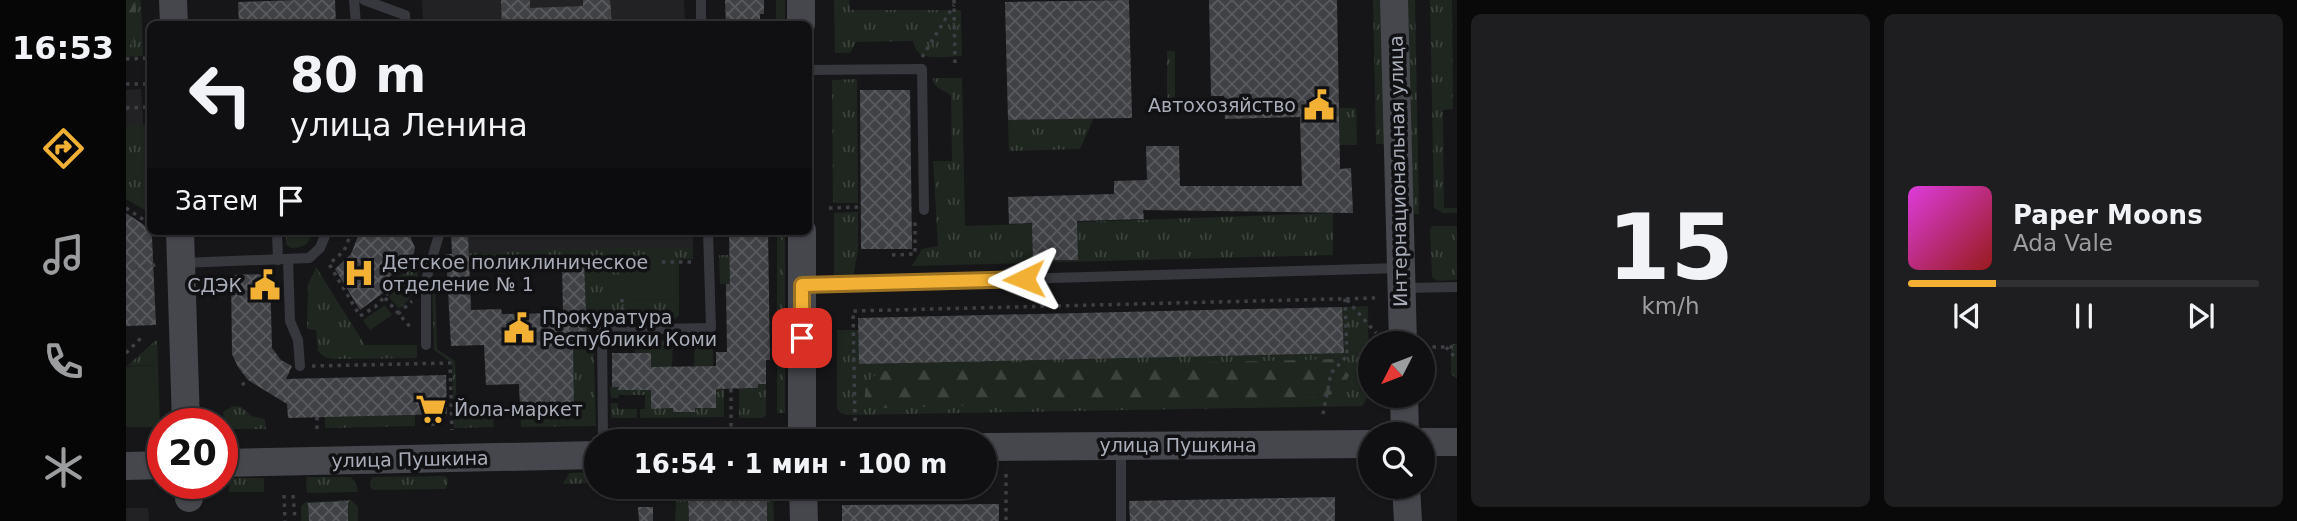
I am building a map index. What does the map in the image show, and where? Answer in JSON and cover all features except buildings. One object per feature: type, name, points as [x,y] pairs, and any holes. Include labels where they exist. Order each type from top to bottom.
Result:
[{"type":"street","points":[[173,0],[174,21]]},
{"type":"street","points":[[801,0],[801,21]]},
{"type":"street","name":"Интернациональная улица","points":[[1394,0],[1401,278],[1410,331]]},
{"type":"street","points":[[179,235],[169,264],[184,408]]},
{"type":"street","points":[[802,235],[802,429]]},
{"type":"street","points":[[1435,442],[1457,442]]},
{"type":"street","name":"улица Пушкина","points":[[997,447],[1358,444]]},
{"type":"street","name":"улица Пушкина","points":[[238,463],[584,455]]},
{"type":"street","points":[[126,466],[147,465]]},
{"type":"street","points":[[803,499],[804,521]]},
{"type":"street","points":[[1407,499],[1408,521]]},
{"type":"lane","points":[[355,0],[356,21]]},
{"type":"lane","points":[[364,0],[405,15],[405,21]]},
{"type":"lane","points":[[701,0],[701,21]]},
{"type":"lane","points":[[812,70],[922,69],[924,210]]},
{"type":"lane","points":[[279,235],[290,321],[298,340],[300,366]]},
{"type":"lane","points":[[169,264],[283,260],[312,256],[320,248],[325,235]]},
{"type":"lane","points":[[426,345],[426,280],[439,235]]},
{"type":"lane","points":[[603,429],[603,330],[710,328],[708,235]]},
{"type":"lane","points":[[802,285],[1401,278],[1457,287]]},
{"type":"lane","points":[[1121,446],[1121,521]]},
{"type":"path","points":[[954,3],[955,68]]},
{"type":"path","points":[[915,69],[954,3]]},
{"type":"path","points":[[126,59],[147,58]]},
{"type":"path","points":[[126,84],[147,84]]},
{"type":"path","points":[[126,108],[147,107]]},
{"type":"path","points":[[126,208],[147,223]]},
{"type":"path","points":[[829,208],[861,208]]},
{"type":"path","points":[[350,235],[344,251],[329,264],[360,316],[385,298],[389,292],[385,289]]},
{"type":"path","points":[[892,255],[915,254],[915,238]]},
{"type":"path","points":[[662,262],[708,262]]},
{"type":"path","points":[[135,268],[169,264]]},
{"type":"path","points":[[385,298],[410,327]]},
{"type":"path","points":[[1345,298],[1374,331]]},
{"type":"path","points":[[1323,414],[1331,373],[1347,356],[1345,298]]},
{"type":"path","points":[[855,421],[853,311],[1375,298]]},
{"type":"path","points":[[398,314],[414,299]]},
{"type":"path","points":[[621,299],[622,318]]},
{"type":"path","points":[[126,352],[143,337]]},
{"type":"path","points":[[1435,346],[1457,347]]},
{"type":"path","points":[[1446,347],[1457,360]]},
{"type":"path","points":[[300,366],[450,363],[452,430]]},
{"type":"path","points":[[242,385],[247,380]]},
{"type":"path","points":[[731,389],[731,426]]},
{"type":"path","points":[[433,414],[433,431]]},
{"type":"path","points":[[317,417],[317,433]]},
{"type":"path","points":[[1006,474],[1006,521]]},
{"type":"path","points":[[284,495],[285,521]]},
{"type":"path","points":[[293,495],[295,519]]},
{"type":"shaded area","points":[[422,0],[684,0],[685,21],[423,21]]},
{"type":"shaded area","points":[[141,89],[145,154],[126,155],[126,90]]},
{"type":"shaded area","points":[[468,235],[693,235],[693,248],[469,253]]},
{"type":"shaded area","points":[[126,508],[148,508],[149,521],[126,521]]},
{"type":"green space","points":[[126,0],[141,0],[143,56],[126,57]]},
{"type":"green space","points":[[126,0],[135,0],[137,27],[134,39],[126,48]]},
{"type":"green space","points":[[776,0],[785,0],[785,21],[776,21]]},
{"type":"green space","points":[[834,0],[849,0],[850,10],[961,10],[962,56],[925,56],[915,48],[913,41],[856,42],[850,53],[835,53]]},
{"type":"green space","points":[[1373,0],[1387,0],[1391,144],[1376,144]]},
{"type":"green space","points":[[1407,0],[1415,0],[1419,214],[1412,214]]},
{"type":"green space","points":[[1430,0],[1452,0],[1453,109],[1443,110],[1444,208],[1457,208],[1457,213],[1443,213],[1434,208]]},
{"type":"green space","points":[[1167,51],[1175,51],[1175,113],[1167,113]]},
{"type":"green space","points":[[933,78],[962,78],[965,226],[1333,213],[1333,255],[912,266],[922,249],[938,246],[933,161],[952,161],[951,96],[937,87]]},
{"type":"green space","points":[[857,79],[858,203],[833,203],[832,80]]},
{"type":"green space","points":[[1339,108],[1356,108],[1357,145],[1340,145]]},
{"type":"green space","points":[[1094,118],[1080,149],[1009,151],[1008,120]]},
{"type":"green space","points":[[147,125],[147,211],[126,199],[126,126]]},
{"type":"green space","points":[[858,212],[858,250],[853,278],[834,279],[834,213]]},
{"type":"green space","points":[[1432,226],[1457,226],[1457,280],[1438,281],[1432,277]]},
{"type":"green space","points":[[286,235],[310,235],[306,244],[300,247],[291,248],[286,244]]},
{"type":"green space","points":[[777,235],[785,235],[785,413],[777,413]]},
{"type":"green space","points":[[693,248],[693,259],[620,260],[621,300],[679,299],[679,315],[674,320],[593,320],[596,426],[521,427],[520,407],[574,406],[573,341],[587,340],[584,260],[562,261],[561,258],[469,261],[469,253]]},
{"type":"green space","points":[[719,255],[730,255],[730,284],[720,284]]},
{"type":"green space","points":[[620,259],[679,259],[679,299],[620,300]]},
{"type":"green space","points":[[415,264],[418,277],[415,289],[399,309],[389,297],[393,292],[388,288],[393,277],[405,274]]},
{"type":"green space","points":[[316,267],[365,345],[417,345],[417,358],[333,359],[321,354],[318,351],[316,330],[307,329],[308,285]]},
{"type":"green space","points":[[435,277],[437,349],[455,361],[457,411],[488,411],[493,417],[494,427],[454,428],[452,363],[434,350],[432,284]]},
{"type":"green space","points":[[385,305],[392,315],[370,330],[363,320]]},
{"type":"green space","points":[[1368,306],[1368,331],[1358,331],[1358,406],[846,415],[840,413],[837,408],[837,330],[858,330],[859,364],[1344,352],[1342,307]]},
{"type":"green space","points":[[673,340],[672,367],[651,367],[635,353],[635,341]]},
{"type":"green space","points":[[695,340],[713,340],[713,366],[694,366]]},
{"type":"green space","points":[[155,341],[158,365],[127,366]]},
{"type":"green space","points":[[1451,344],[1457,344],[1457,379],[1451,374]]},
{"type":"green space","points":[[1335,359],[1349,375],[1339,391],[1325,396],[876,408],[865,399],[868,382],[881,371]]},
{"type":"green space","points":[[158,365],[159,408],[147,408],[147,427],[126,427],[126,367]]},
{"type":"green space","points":[[758,384],[766,384],[766,416],[739,418],[739,385],[744,389],[758,388]]},
{"type":"green space","points":[[716,385],[724,385],[724,417],[640,418],[640,409],[645,409],[645,395],[619,395],[618,398],[611,398],[610,387],[618,387],[619,390],[644,390],[651,386],[651,409],[673,408],[674,412],[694,412],[695,408],[716,408]]},
{"type":"green space","points":[[611,403],[618,403],[618,409],[637,409],[637,418],[611,418]]},
{"type":"green space","points":[[241,407],[252,416],[265,419],[266,429],[238,429],[238,408],[230,408]]},
{"type":"green space","points":[[415,414],[415,426],[325,428],[325,417]]},
{"type":"green space","points":[[584,472],[584,483],[563,484],[569,473]]},
{"type":"green space","points":[[446,476],[446,489],[373,490],[370,486],[372,477]]},
{"type":"green space","points":[[306,477],[351,477],[358,492],[307,493]]},
{"type":"green space","points":[[238,478],[264,478],[264,492],[238,492]]},
{"type":"green space","points":[[676,499],[688,499],[689,521],[675,521]]},
{"type":"green space","points":[[767,499],[773,499],[774,521],[767,521]]},
{"type":"green space","points":[[351,500],[358,507],[358,521],[301,521],[301,506],[306,502]]},
{"type":"place","name":"Автохозяйство","points":[[1319,105]]},
{"type":"place","name":"Детское поликлиническое отделение № 1","points":[[359,273]]},
{"type":"place","name":"СДЭК","points":[[265,285]]},
{"type":"place","name":"Прокуратура Республики Коми","points":[[519,328]]},
{"type":"place","name":"Йола-маркет","points":[[431,409]]},
{"type":"route","points":[[802,338],[802,285],[1024,279]]}]
